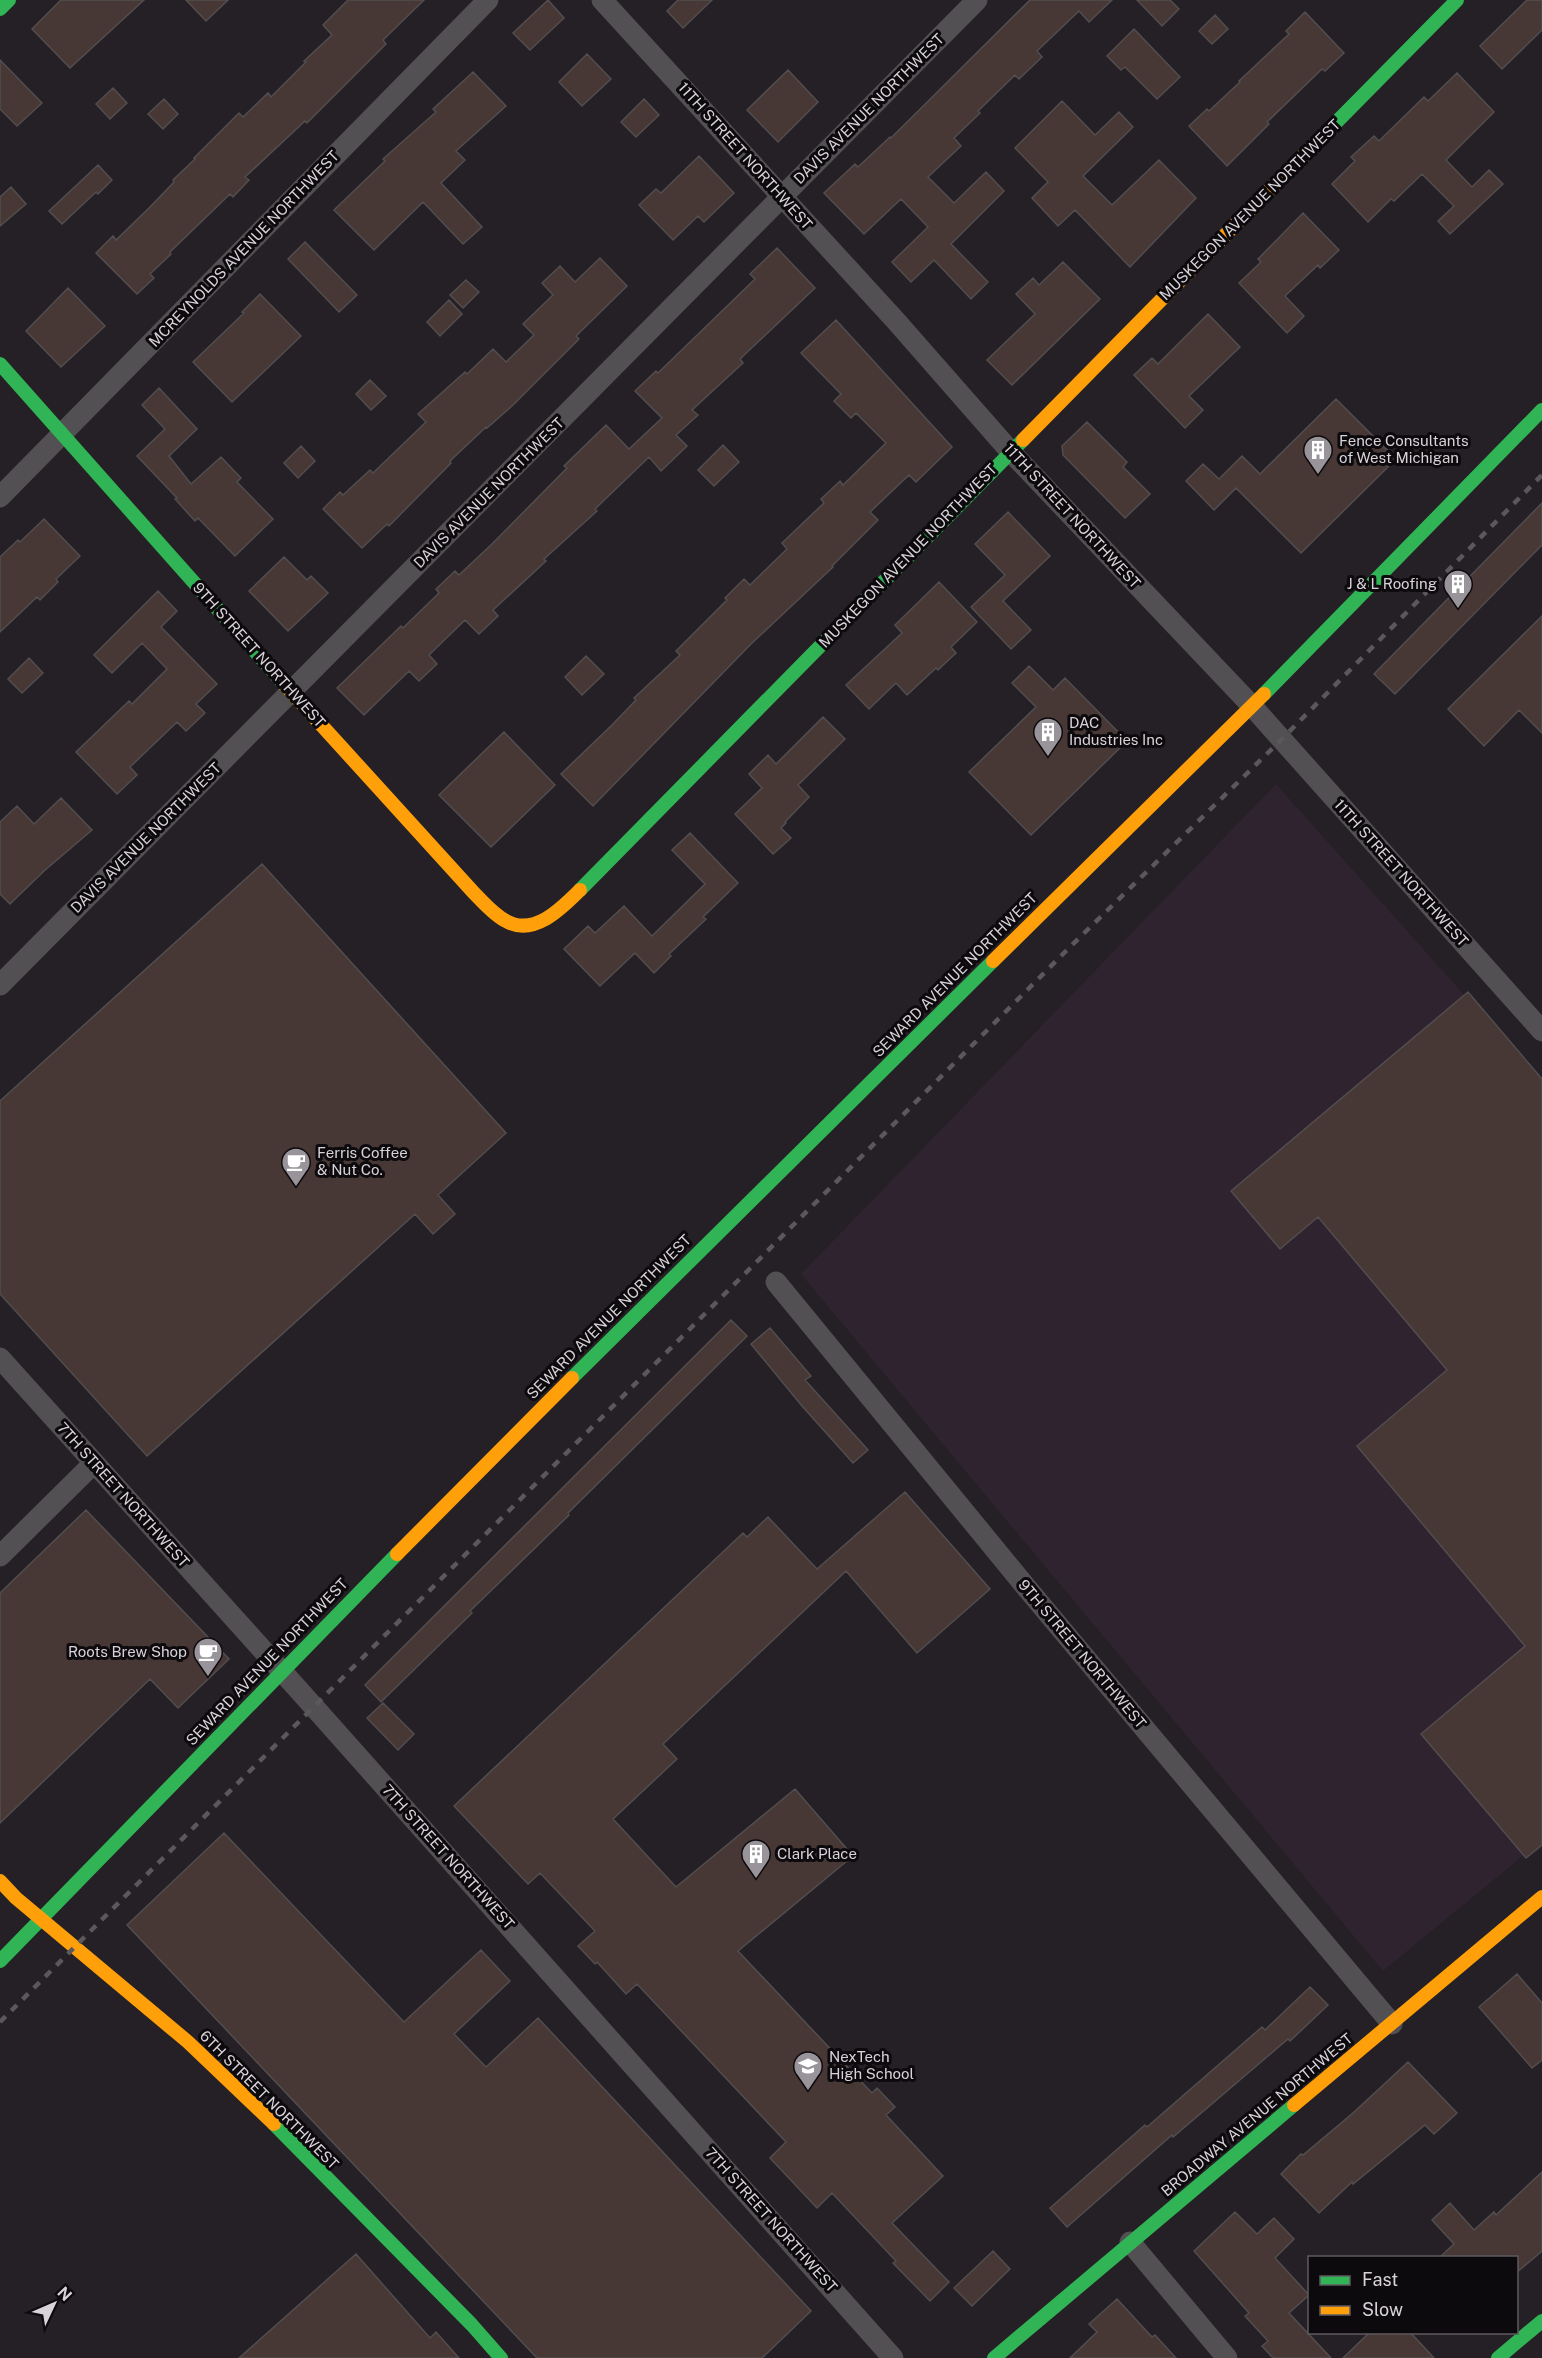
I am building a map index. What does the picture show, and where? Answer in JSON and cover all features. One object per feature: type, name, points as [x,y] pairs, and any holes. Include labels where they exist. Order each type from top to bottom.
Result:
[{"type":"street","points":[[0,9],[9,0]]},
{"type":"street","name":"MCREYNOLDS AVENUE NORTHWEST","points":[[0,497],[488,0]]},
{"type":"street","name":"11TH STREET NORTHWEST","points":[[602,0],[896,321],[1010,451],[1252,706],[1542,1030]]},
{"type":"street","name":"DAVIS AVENUE NORTHWEST","points":[[0,985],[977,0]]},
{"type":"street","name":"MUSKEGON AVENUE NORTHWEST","points":[[531,925],[560,910],[1457,0]]},
{"type":"street","name":"9TH STREET NORTHWEST","points":[[0,364],[292,692],[493,912],[515,927],[531,925]]},
{"type":"street","name":"SEWARD AVENUE NORTHWEST","points":[[0,1961],[281,1671],[699,1251],[1252,706],[1542,410]]},
{"type":"street","name":"9TH STREET NORTHWEST","points":[[776,1282],[1034,1596],[1392,2024]]},
{"type":"street","name":"7TH STREET NORTHWEST","points":[[0,1358],[893,2358]]},
{"type":"street","points":[[0,1556],[94,1463]]},
{"type":"street","name":"6TH STREET NORTHWEST","points":[[0,1881],[42,1920],[188,2042],[250,2100],[472,2325],[501,2358]]},
{"type":"street","name":"BROADWAY AVENUE NORTHWEST","points":[[994,2358],[1542,1897]]},
{"type":"street","points":[[1130,2242],[1227,2358]]},
{"type":"street","points":[[1498,2358],[1542,2321]]},
{"type":"shaded area","points":[[1276,784],[1542,1082],[1542,1840],[1383,1971],[801,1274]]},
{"type":"building","points":[[61,0],[144,0],[70,68],[32,29]]},
{"type":"building","points":[[186,0],[228,0],[206,21]]},
{"type":"building","points":[[348,0],[424,0],[383,40],[386,44],[307,123],[305,121],[245,177],[249,180],[233,197],[230,194],[170,252],[171,254],[150,274],[154,278],[137,294],[96,253],[113,236],[116,240],[151,206],[174,182],[173,180],[239,113],[243,117],[268,93],[271,97],[306,62],[304,61],[332,35],[323,25]]},
{"type":"building","points":[[548,0],[564,18],[530,50],[513,33]]},
{"type":"building","points":[[678,0],[712,0],[683,28],[667,11]]},
{"type":"building","points":[[1030,0],[1112,0],[1089,22],[1079,11],[1037,51],[1042,57],[1019,79],[1015,75],[978,111],[980,113],[954,138],[961,146],[928,177],[954,203],[986,172],[1004,191],[951,244],[988,282],[971,299],[934,260],[911,282],[892,262],[928,227],[901,199],[864,234],[824,193],[855,164],[858,167],[891,138]]},
{"type":"building","points":[[1137,0],[1170,0],[1179,9],[1162,26]]},
{"type":"building","points":[[1527,0],[1542,0],[1542,30],[1502,69],[1480,46]]},
{"type":"building","points":[[1305,12],[1344,53],[1325,71],[1322,69],[1267,122],[1269,124],[1227,166],[1189,126],[1207,109],[1209,111],[1289,34],[1286,31]]},
{"type":"building","points":[[1215,15],[1228,29],[1212,44],[1199,31]]},
{"type":"building","points":[[1134,29],[1180,77],[1157,99],[1125,67],[1121,70],[1107,56]]},
{"type":"building","points":[[587,54],[611,79],[582,106],[559,82]]},
{"type":"building","points":[[0,60],[42,103],[17,126],[0,109]]},
{"type":"building","points":[[788,70],[818,102],[778,142],[747,110]]},
{"type":"building","points":[[473,72],[506,106],[456,151],[465,160],[441,183],[482,227],[463,244],[423,202],[374,250],[334,210],[385,161],[383,159],[436,112],[433,109]]},
{"type":"building","points":[[1457,73],[1494,112],[1446,160],[1472,187],[1489,170],[1503,184],[1450,234],[1438,221],[1454,206],[1422,174],[1394,201],[1391,199],[1368,222],[1332,184],[1355,161],[1351,157],[1374,136],[1379,141],[1424,97],[1428,101]]},
{"type":"building","points":[[113,88],[127,103],[110,119],[96,104]]},
{"type":"building","points":[[164,99],[178,114],[163,129],[148,114]]},
{"type":"building","points":[[644,99],[659,115],[636,137],[621,122]]},
{"type":"building","points":[[1062,101],[1095,135],[1119,112],[1133,127],[1083,176],[1112,205],[1159,160],[1196,198],[1130,267],[1075,210],[1058,226],[1032,198],[1048,182],[1015,148]]},
{"type":"building","points":[[699,156],[734,193],[704,222],[698,216],[673,240],[639,205],[656,189],[661,193]]},
{"type":"building","points":[[98,165],[112,180],[62,224],[49,211]]},
{"type":"building","points":[[11,187],[26,204],[0,226],[0,197]]},
{"type":"building","points":[[1303,213],[1339,250],[1320,268],[1318,265],[1285,296],[1304,316],[1287,333],[1239,283],[1261,262],[1258,259]]},
{"type":"building","points":[[305,242],[357,295],[339,312],[288,259]]},
{"type":"building","points":[[777,248],[815,288],[740,359],[743,363],[692,410],[698,415],[676,435],[687,446],[661,471],[649,457],[595,509],[597,511],[493,610],[498,616],[479,634],[465,620],[429,655],[437,664],[419,681],[409,671],[364,715],[337,688],[439,593],[436,589],[455,571],[459,575],[493,543],[567,468],[564,466],[606,425],[629,449],[662,418],[635,391],[656,371],[658,373],[755,279],[750,274]]},
{"type":"building","points":[[600,258],[627,286],[576,336],[579,339],[513,405],[450,461],[451,463],[389,526],[387,524],[362,548],[323,509],[340,492],[343,495],[370,470],[373,473],[426,422],[418,414],[465,372],[467,374],[493,349],[506,362],[534,335],[523,324],[553,295],[542,283],[560,266],[575,282]]},
{"type":"building","points":[[1063,262],[1100,299],[1012,385],[987,360],[1035,314],[1016,294],[1033,278],[1039,285]]},
{"type":"building","points":[[466,280],[479,292],[463,308],[450,295]]},
{"type":"building","points":[[68,288],[105,326],[61,367],[26,331]]},
{"type":"building","points":[[260,294],[301,336],[232,402],[193,362],[244,313],[242,312]]},
{"type":"building","points":[[449,300],[462,314],[440,336],[427,322]]},
{"type":"building","points":[[1208,314],[1240,347],[1189,396],[1203,410],[1185,428],[1134,375],[1152,358],[1158,364]]},
{"type":"building","points":[[836,320],[952,447],[916,482],[909,475],[870,512],[878,520],[833,567],[751,644],[593,806],[561,774],[612,725],[636,700],[634,698],[680,655],[676,651],[727,600],[725,598],[744,579],[750,585],[787,549],[782,543],[824,503],[821,499],[840,481],[843,485],[886,443],[856,413],[851,418],[834,401],[841,394],[801,353]]},
{"type":"building","points":[[370,380],[386,396],[371,410],[356,394]]},
{"type":"building","points":[[159,388],[197,429],[169,456],[191,484],[221,457],[241,478],[237,482],[273,519],[235,556],[198,518],[195,521],[175,499],[177,498],[137,456],[165,429],[142,405]]},
{"type":"building","name":"Fence Consultants of West Michigan","points":[[1336,399],[1396,459],[1301,553],[1236,488],[1214,510],[1186,481],[1203,464],[1219,479],[1242,456],[1260,474]]},
{"type":"building","points":[[1087,422],[1127,462],[1123,467],[1150,494],[1125,518],[1063,455],[1062,446]]},
{"type":"building","points":[[723,445],[739,462],[714,486],[698,470]]},
{"type":"building","points":[[301,446],[315,461],[298,478],[284,463]]},
{"type":"building","name":"J & L Roofing","points":[[1542,503],[1542,545],[1395,694],[1374,674]]},
{"type":"building","points":[[1008,512],[1050,556],[1003,601],[1031,630],[1011,649],[971,607],[1005,575],[975,544]]},
{"type":"building","points":[[44,519],[80,556],[56,579],[58,582],[40,600],[37,597],[0,632],[0,557]]},
{"type":"building","points":[[284,557],[307,580],[311,576],[328,593],[288,631],[249,591]]},
{"type":"building","points":[[939,582],[977,622],[951,647],[956,653],[907,695],[896,683],[869,709],[846,685],[902,633],[895,625]]},
{"type":"building","points":[[158,591],[177,611],[161,627],[217,684],[196,704],[205,713],[186,731],[177,722],[130,767],[137,775],[117,794],[76,752],[129,701],[132,704],[167,669],[142,643],[112,673],[94,655]]},
{"type":"building","points":[[1542,616],[1542,733],[1519,710],[1484,746],[1448,709]]},
{"type":"building","points":[[586,656],[604,674],[582,695],[565,677]]},
{"type":"building","points":[[29,658],[43,673],[22,693],[8,679]]},
{"type":"building","name":"DAC Industries Inc","points":[[1029,666],[1053,690],[1065,678],[1127,741],[1031,835],[969,772],[1036,707],[1012,683]]},
{"type":"building","points":[[823,717],[845,739],[798,785],[809,797],[781,828],[791,838],[773,854],[735,814],[762,788],[749,774],[768,755],[776,764]]},
{"type":"building","points":[[504,732],[555,785],[491,847],[439,795]]},
{"type":"building","points":[[61,798],[92,830],[10,904],[0,894],[0,822],[17,806],[34,824]]},
{"type":"building","points":[[690,833],[738,883],[703,917],[706,919],[669,954],[671,956],[654,973],[635,953],[600,986],[564,949],[588,926],[595,933],[624,906],[652,936],[705,884],[672,850]]},
{"type":"building","points":[[262,864],[506,1133],[438,1195],[455,1214],[433,1234],[415,1214],[147,1456],[0,1294],[0,1101]]},
{"type":"building","points":[[1468,992],[1542,1079],[1542,1845],[1526,1858],[1421,1734],[1525,1646],[1357,1446],[1447,1370],[1318,1217],[1280,1249],[1231,1191]]},
{"type":"building","points":[[731,1320],[747,1336],[381,1702],[365,1685]]},
{"type":"building","points":[[770,1328],[811,1376],[805,1380],[868,1450],[853,1463],[751,1344]]},
{"type":"building","name":"Clark Place","points":[[905,1492],[990,1589],[917,1653],[846,1571],[663,1744],[677,1759],[613,1819],[676,1887],[795,1789],[853,1856],[738,1951],[872,2093],[877,2088],[895,2107],[886,2115],[943,2176],[892,2223],[949,2282],[930,2301],[893,2263],[896,2261],[832,2193],[817,2208],[770,2158],[786,2142],[637,1984],[626,1994],[597,1962],[595,1964],[578,1946],[595,1931],[540,1873],[528,1884],[454,1806],[743,1533],[747,1537],[768,1517],[817,1569]]},
{"type":"building","points":[[86,1510],[229,1659],[178,1708],[150,1679],[0,1823],[0,1593]]},
{"type":"building","points":[[383,1703],[414,1734],[398,1750],[367,1718]]},
{"type":"building","points":[[224,1833],[404,2022],[481,1950],[510,1981],[454,2034],[486,2067],[538,2018],[811,2311],[762,2358],[537,2358],[127,1925]]},
{"type":"building","points":[[1517,1974],[1542,2003],[1542,2060],[1532,2068],[1479,2007]]},
{"type":"building","points":[[1310,1987],[1328,2005],[1290,2041],[1288,2039],[1173,2137],[1172,2135],[1067,2227],[1050,2208],[1262,2027],[1265,2030]]},
{"type":"building","points":[[1408,2062],[1457,2113],[1434,2134],[1425,2125],[1353,2184],[1352,2182],[1319,2213],[1281,2174],[1301,2154],[1303,2155],[1353,2113]]},
{"type":"building","points":[[1542,2172],[1542,2251],[1518,2271],[1518,2256],[1441,2256],[1454,2244],[1432,2220],[1450,2203],[1474,2230],[1494,2212],[1496,2215]]},
{"type":"building","points":[[1235,2212],[1257,2234],[1274,2218],[1294,2239],[1275,2258],[1308,2294],[1289,2313],[1331,2358],[1273,2358],[1262,2346],[1268,2341],[1245,2316],[1249,2313],[1194,2251]]},
{"type":"building","points":[[993,2251],[1010,2269],[972,2306],[954,2288]]},
{"type":"building","points":[[356,2254],[430,2338],[436,2332],[459,2358],[239,2358]]},
{"type":"building","points":[[1117,2299],[1152,2337],[1155,2335],[1176,2358],[1070,2358],[1097,2332],[1089,2324]]},
{"type":"building","points":[[1368,2334],[1412,2334],[1434,2358],[1343,2358]]},
{"type":"railway","points":[[0,2022],[1071,946],[1281,740],[1542,475]]},
{"type":"traffic: fast","points":[[0,9],[9,0]]},
{"type":"traffic: fast","points":[[1302,157],[1457,0]]},
{"type":"traffic: fast","points":[[0,364],[285,685]]},
{"type":"traffic: fast","points":[[1264,694],[1542,410]]},
{"type":"traffic: fast","points":[[580,890],[1023,440]]},
{"type":"traffic: fast","points":[[572,1378],[993,961]]},
{"type":"traffic: fast","points":[[0,1961],[397,1554]]},
{"type":"traffic: fast","points":[[994,2358],[1294,2105]]},
{"type":"traffic: fast","points":[[274,2124],[472,2325],[501,2358]]},
{"type":"traffic: fast","points":[[1498,2358],[1542,2321]]},
{"type":"traffic: slow","points":[[1023,440],[1302,157]]},
{"type":"traffic: slow","points":[[285,685],[474,893],[489,909],[506,921],[516,925],[537,923],[556,912],[580,890]]},
{"type":"traffic: slow","points":[[993,961],[1264,694]]},
{"type":"traffic: slow","points":[[397,1554],[572,1378]]},
{"type":"traffic: slow","points":[[0,1881],[16,1898],[188,2042],[274,2124]]},
{"type":"traffic: slow","points":[[1294,2105],[1542,1897]]},
{"type":"place","name":"Fence Consultants of West Michigan","points":[[1318,476]]},
{"type":"place","name":"J & L Roofing","points":[[1458,610]]},
{"type":"place","name":"DAC Industries Inc","points":[[1048,758]]},
{"type":"place","name":"Ferris Coffee & Nut Co.","points":[[296,1188]]},
{"type":"place","name":"Roots Brew Shop","points":[[208,1678]]},
{"type":"place","name":"Clark Place","points":[[756,1880]]},
{"type":"place","name":"NexTech High School","points":[[808,2092]]}]
